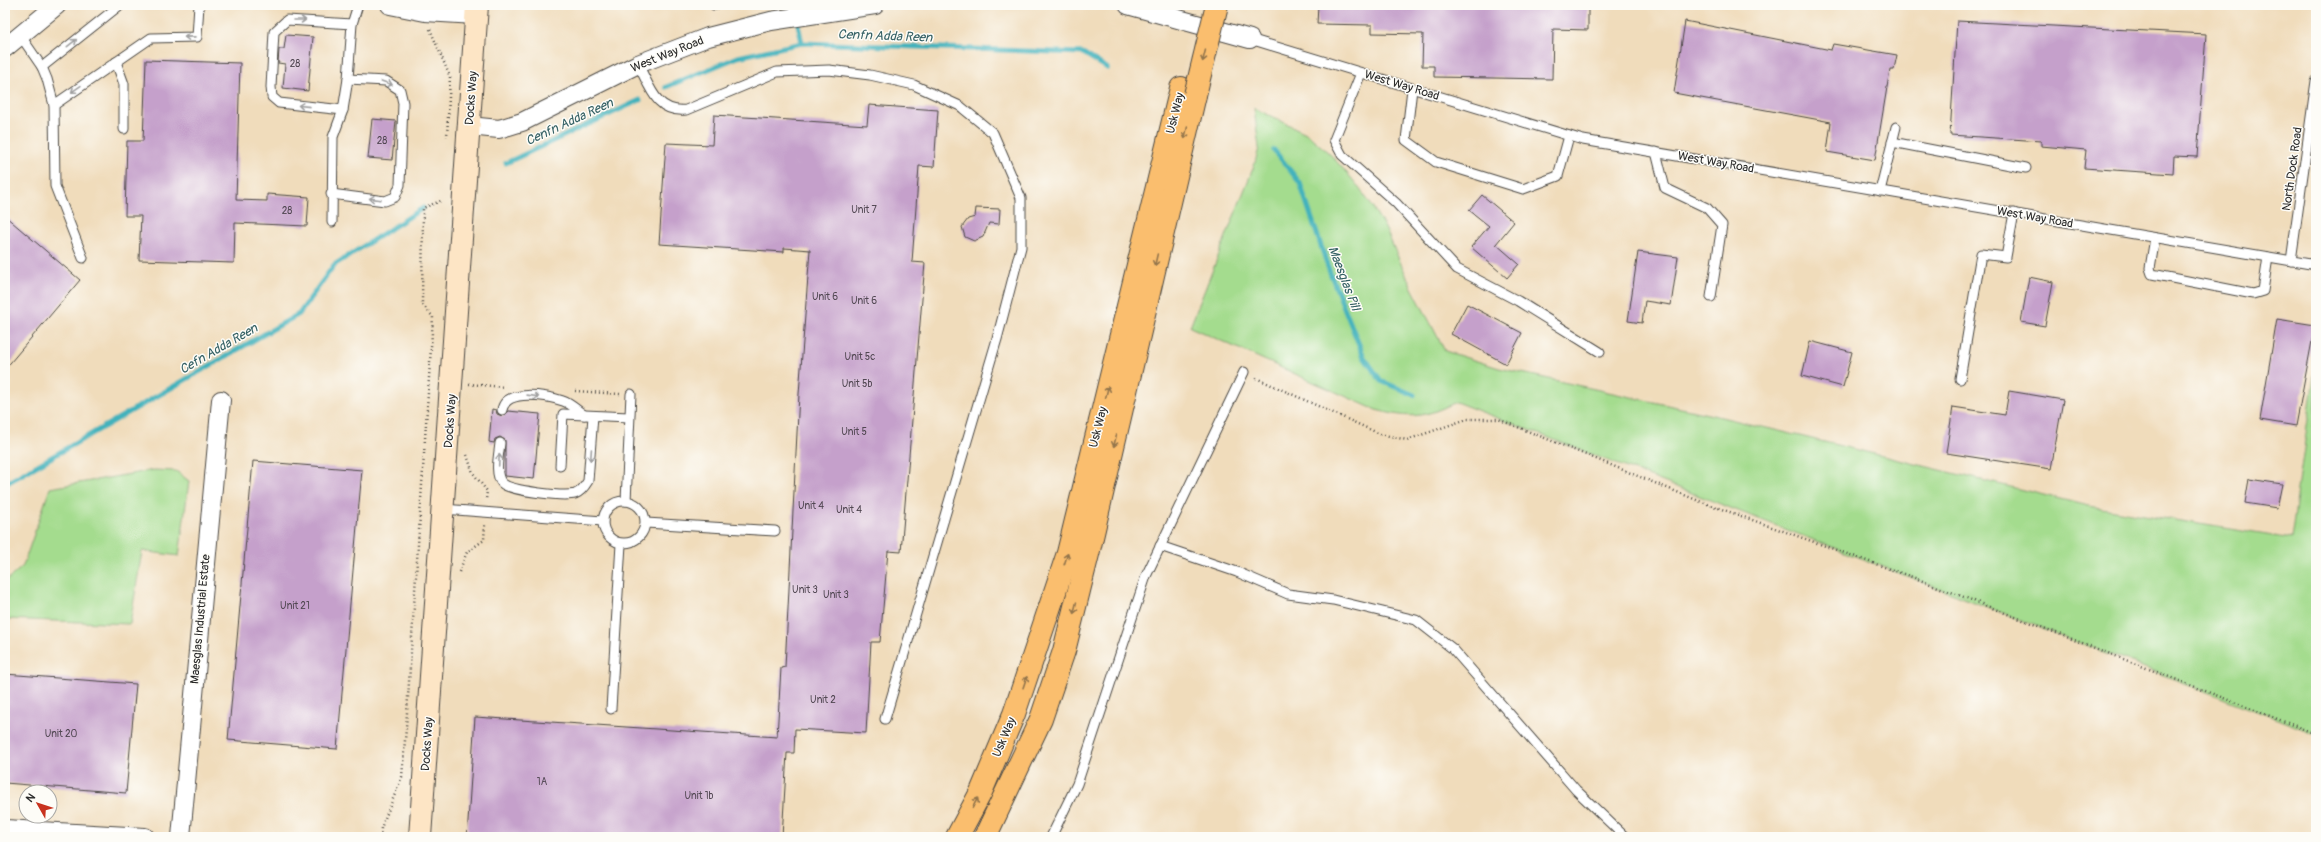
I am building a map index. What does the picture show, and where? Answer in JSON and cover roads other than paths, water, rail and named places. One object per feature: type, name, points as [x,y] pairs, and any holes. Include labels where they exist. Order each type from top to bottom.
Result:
[{"type":"main road","name":"Usk Way","points":[[985,837],[1000,809],[1041,719],[1064,651],[1089,550],[1188,92],[1201,5]]},
{"type":"main road","name":"Usk Way","points":[[957,837],[981,792],[1014,714],[1068,553],[1188,92],[1217,5]]},
{"type":"street","points":[[5,48],[57,5]]},
{"type":"street","points":[[390,5],[432,12],[476,10]]},
{"type":"street","name":"West Way Road","points":[[469,126],[499,129],[522,122],[638,64],[708,37],[771,21],[875,5]]},
{"type":"street","name":"West Way Road","points":[[1128,5],[1250,39]]},
{"type":"street","name":"Docks Way","points":[[420,837],[476,10]]},
{"type":"street","name":"Maesglas Industrial Estate","points":[[181,837],[221,400]]},
{"type":"street","points":[[5,829],[145,837]]},
{"type":"lane","points":[[42,67],[120,5]]},
{"type":"lane","points":[[54,105],[151,38],[197,37],[199,5]]},
{"type":"lane","points":[[332,222],[331,194],[333,137],[343,110],[348,79],[352,24],[358,5]]},
{"type":"lane","points":[[343,110],[279,103],[272,97],[271,87],[274,32],[286,20],[352,24]]},
{"type":"lane","points":[[20,35],[42,67],[54,105],[55,186],[83,258]]},
{"type":"lane","name":"West Way Road","points":[[1250,39],[1569,136],[2316,265]]},
{"type":"lane","points":[[116,62],[124,84],[124,129]]},
{"type":"lane","points":[[638,64],[656,98],[665,107],[675,111],[686,110],[777,72],[829,70],[870,75],[914,85],[960,106],[993,133],[1021,198],[1021,247],[997,339],[885,719]]},
{"type":"lane","points":[[1361,73],[1334,140],[1342,155],[1396,203],[1457,269],[1518,301],[1600,352]]},
{"type":"lane","points":[[331,194],[385,201],[395,197],[400,185],[403,103],[400,90],[386,81],[348,79]]},
{"type":"lane","name":"North Dock Road","points":[[2291,261],[2316,81]]},
{"type":"lane","points":[[1412,89],[1406,140],[1436,162],[1523,189],[1558,176],[1569,136]]},
{"type":"lane","points":[[1880,190],[1896,127]]},
{"type":"lane","points":[[1892,142],[2026,168]]},
{"type":"lane","points":[[1656,152],[1665,188],[1707,208],[1722,225],[1711,297]]},
{"type":"lane","points":[[1960,380],[1981,254],[2006,257],[2014,213]]},
{"type":"lane","points":[[2154,238],[2150,268],[2152,274],[2253,294],[2263,291],[2268,257]]},
{"type":"lane","points":[[1050,837],[1077,784],[1146,576],[1244,372]]},
{"type":"lane","points":[[626,501],[631,394]]},
{"type":"lane","points":[[502,410],[512,396],[524,395],[564,401],[589,416]]},
{"type":"lane","points":[[560,466],[563,414],[629,417]]},
{"type":"lane","points":[[500,444],[498,476],[502,483],[512,488],[564,495],[576,494],[584,488],[588,481],[589,416]]},
{"type":"lane","points":[[626,501],[643,510],[646,523],[641,536],[635,541],[621,544],[615,542],[606,533],[603,521],[608,508],[613,504],[626,501]]},
{"type":"lane","points":[[443,509],[603,521]]},
{"type":"lane","points":[[646,523],[775,531]]},
{"type":"lane","points":[[611,709],[621,544]]},
{"type":"lane","points":[[1160,546],[1237,572],[1288,594],[1333,600],[1416,620],[1452,649],[1576,790],[1625,837]]},
{"type":"waterway","points":[[794,5],[802,43]]},
{"type":"waterway","name":"Cenfn Adda Reen","points":[[666,87],[738,57],[802,43],[1083,53],[1107,68]]},
{"type":"waterway","name":"Cenfn Adda Reen","points":[[506,163],[640,100]]},
{"type":"waterway","name":"Maesglas Pill","points":[[1274,150],[1300,183],[1329,270],[1364,357],[1381,381],[1414,395]]},
{"type":"waterway","name":"Cefn Adda Reen","points":[[5,484],[299,314],[334,265],[423,208]]}]
